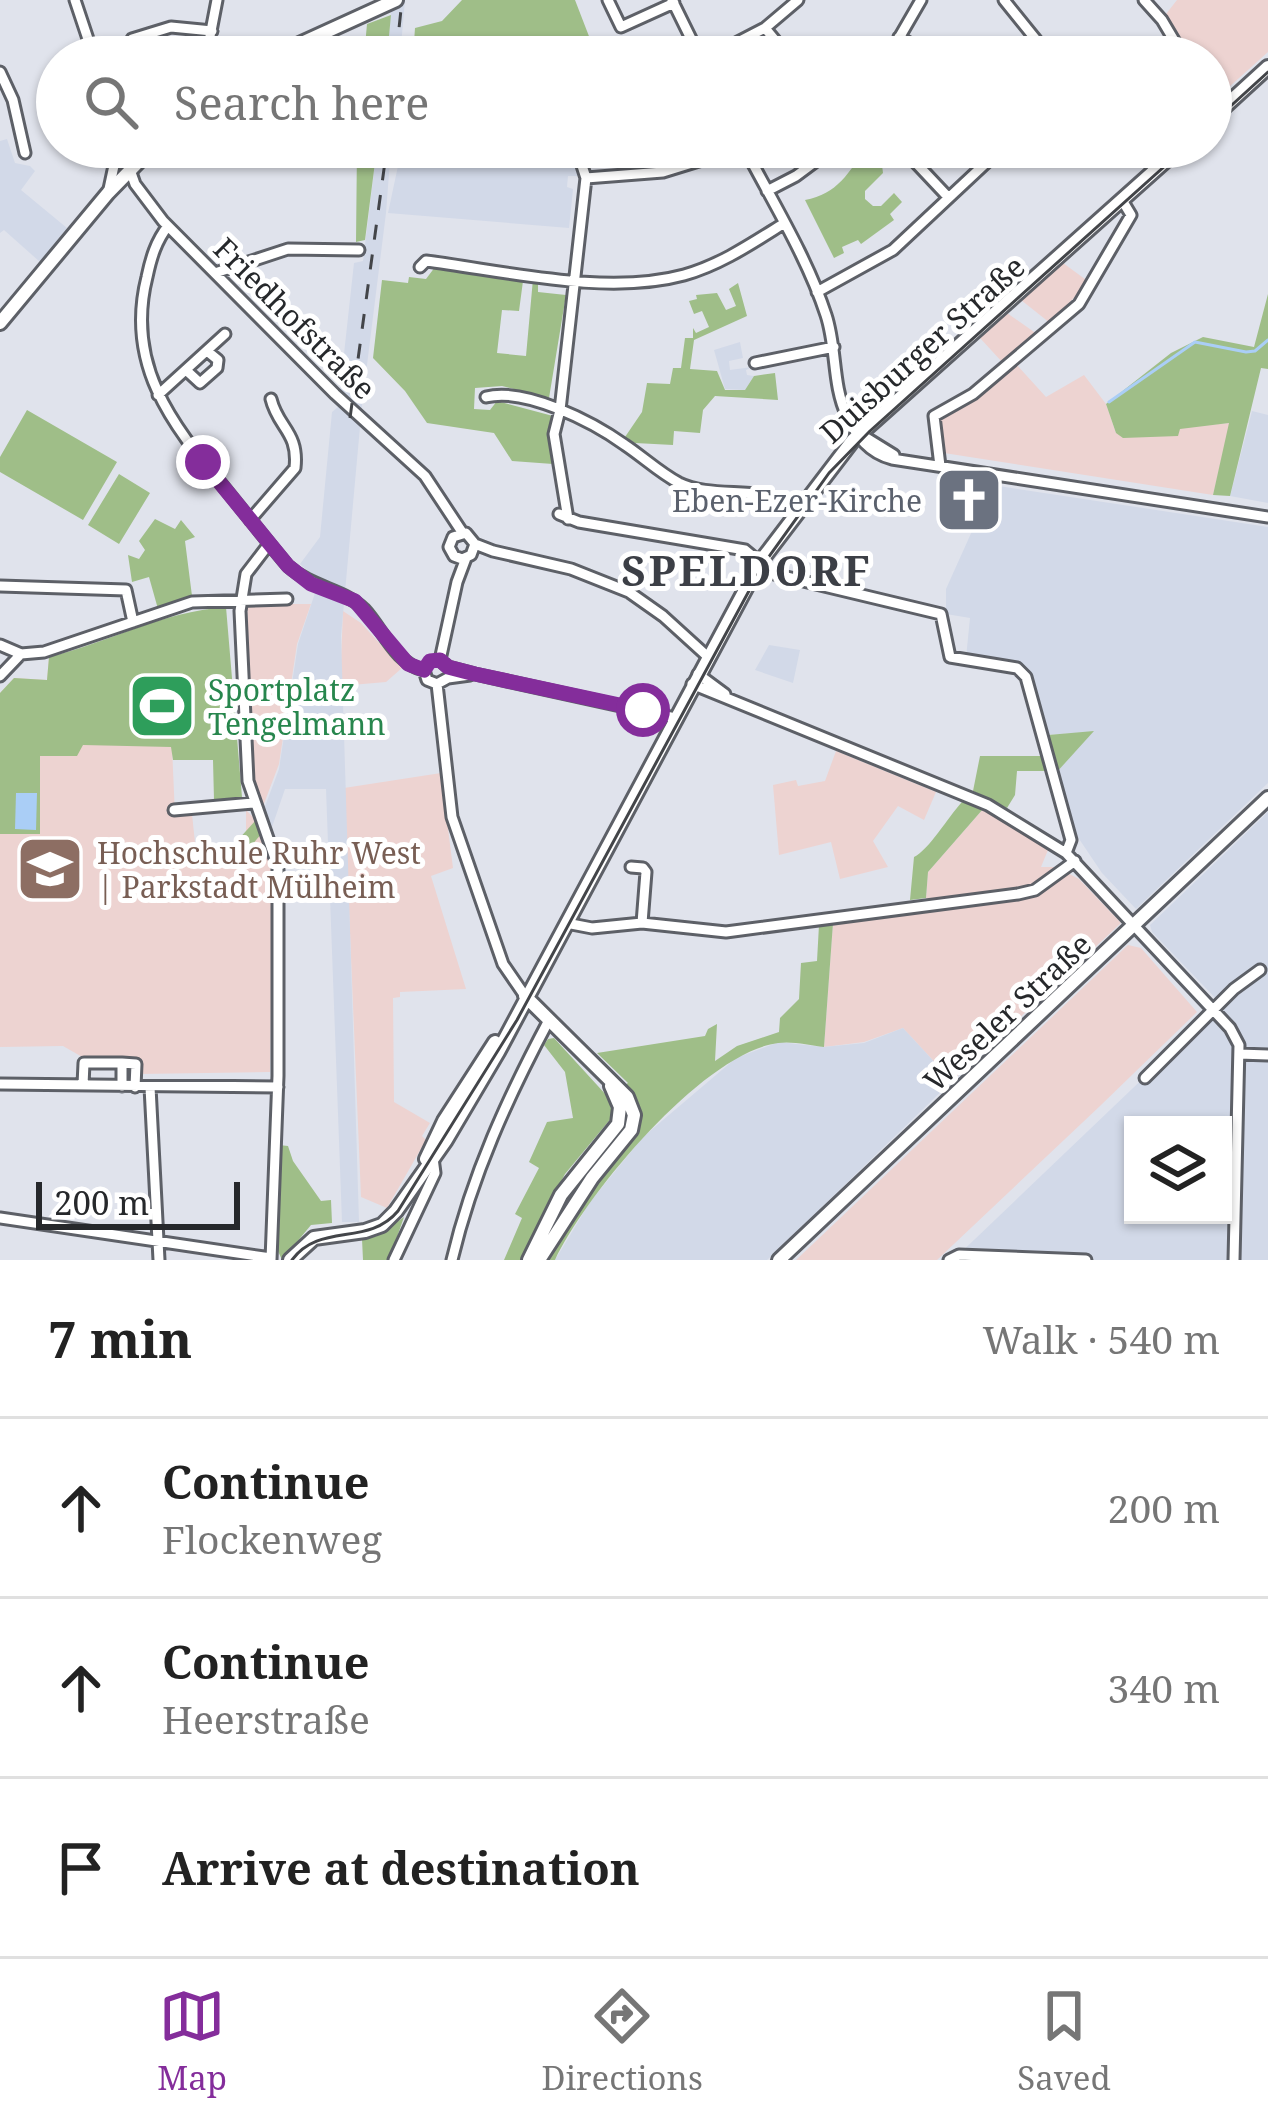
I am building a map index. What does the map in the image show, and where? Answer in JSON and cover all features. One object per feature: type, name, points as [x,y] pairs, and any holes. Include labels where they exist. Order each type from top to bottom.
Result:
[{"type":"main road","points":[[316,36],[396,0]]},
{"type":"main road","points":[[1232,96],[1268,67]]},
{"type":"main road","points":[[0,323],[131,170]]},
{"type":"main road","name":"Duisburger Straße","points":[[290,1260],[314,1238],[382,1225],[434,1158],[471,1102],[760,562],[832,464],[1156,170]]},
{"type":"main road","name":"Weseler Straße","points":[[779,1260],[1268,798]]},
{"type":"main road","points":[[525,997],[631,1104],[634,1115],[631,1130],[579,1196],[539,1260]]},
{"type":"main road","name":"Duisburger Straße","points":[[416,1180],[447,1116],[525,997]]},
{"type":"main road","points":[[529,1260],[561,1195],[617,1126],[620,1107],[610,1085]]},
{"type":"street","points":[[75,0],[87,36]]},
{"type":"street","points":[[211,36],[217,0]]},
{"type":"street","points":[[608,0],[621,27],[673,2],[692,36]]},
{"type":"street","points":[[748,36],[798,0]]},
{"type":"street","points":[[900,36],[921,0]]},
{"type":"street","points":[[1004,0],[1033,36]]},
{"type":"street","points":[[1144,0],[1172,36]]},
{"type":"street","points":[[142,36],[171,27],[212,31]]},
{"type":"street","points":[[765,28],[772,36]]},
{"type":"street","points":[[0,72],[25,154]]},
{"type":"street","name":"Friedhofstraße","points":[[108,194],[115,168]]},
{"type":"street","points":[[566,923],[592,928],[642,922],[726,932],[996,898],[1036,890],[1071,857],[1071,840],[1024,673],[1012,667],[954,660],[947,652],[943,618],[937,612],[774,574],[745,550],[563,517],[554,434],[586,178],[583,168]]},
{"type":"street","points":[[586,178],[676,168]]},
{"type":"street","points":[[755,168],[817,292],[848,419],[873,452],[1262,516]]},
{"type":"street","points":[[767,191],[807,168]]},
{"type":"street","points":[[921,168],[948,197]]},
{"type":"street","points":[[817,292],[892,250],[980,168]]},
{"type":"street","name":"Friedhofstraße","points":[[131,170],[140,194],[168,226],[334,394],[425,476],[451,512],[458,535],[449,547],[467,553],[457,582],[443,672],[452,817],[503,964],[525,997]]},
{"type":"street","points":[[940,466],[934,416],[973,394],[1079,304],[1131,215],[1128,195]]},
{"type":"street","points":[[420,267],[426,261],[632,282],[679,276],[724,260],[783,224]]},
{"type":"street","points":[[168,226],[156,244],[140,313],[147,363],[176,429],[302,579],[355,601],[408,664],[424,670]]},
{"type":"street","points":[[215,273],[288,249],[359,250]]},
{"type":"street","points":[[158,395],[225,334]]},
{"type":"street","points":[[755,363],[834,347]]},
{"type":"street","points":[[187,371],[200,383],[217,368],[219,363],[207,351]]},
{"type":"street","points":[[486,398],[496,394],[560,410],[603,430],[683,485],[783,500],[798,508]]},
{"type":"street","points":[[250,520],[295,468],[293,437],[276,415],[271,399]]},
{"type":"street","points":[[880,416],[878,433],[889,452]]},
{"type":"street","points":[[860,434],[904,460]]},
{"type":"street","points":[[458,535],[470,535],[467,553],[493,551],[571,569],[629,592],[664,616],[707,656]]},
{"type":"street","points":[[0,1218],[271,1259],[278,1087],[278,867],[248,781],[241,599],[249,567],[269,544]]},
{"type":"street","points":[[0,586],[126,590],[134,622]]},
{"type":"street","points":[[0,645],[21,654],[66,646],[192,602],[287,599]]},
{"type":"street","points":[[0,676],[21,654]]},
{"type":"street","points":[[424,670],[430,661],[443,672]]},
{"type":"street","points":[[424,670],[427,680],[443,672],[475,674],[675,718]]},
{"type":"street","points":[[695,679],[733,701],[988,805],[1071,857],[1213,1010],[1236,1037],[1239,1054],[1234,1260]]},
{"type":"street","points":[[174,810],[253,803]]},
{"type":"street","points":[[631,867],[646,872],[642,922]]},
{"type":"street","points":[[1144,1078],[1260,970]]},
{"type":"street","points":[[452,1260],[484,1156],[549,1020]]},
{"type":"street","points":[[1239,1054],[1268,1055]]},
{"type":"street","points":[[83,1085],[84,1063],[122,1063],[136,1064],[135,1087]]},
{"type":"street","points":[[122,1063],[122,1086]]},
{"type":"street","points":[[0,1084],[278,1087]]},
{"type":"street","points":[[150,1088],[159,1260]]},
{"type":"street","name":"Duisburger Straße","points":[[394,1260],[435,1173],[434,1158]]},
{"type":"street","points":[[949,1260],[959,1256],[1086,1260]]},
{"type":"shaded area","points":[[392,0],[405,0],[402,36],[389,36]]},
{"type":"shaded area","points":[[1177,0],[1268,0],[1268,52],[1232,84],[1232,36],[1179,36],[1166,14]]},
{"type":"shaded area","points":[[7,139],[15,163],[35,171],[21,190],[67,228],[40,262],[4,230],[0,233],[0,141]]},
{"type":"shaded area","points":[[374,168],[389,168],[341,636],[359,1222],[342,1222],[326,789],[285,789],[272,827],[264,809],[279,769],[298,644],[319,581],[300,564],[320,537],[354,263],[363,261]]},
{"type":"shaded area","points":[[398,168],[576,168],[579,176],[568,176],[567,187],[573,189],[569,228],[388,213]]},
{"type":"shaded area","points":[[1063,263],[1089,282],[1050,323],[1021,300]]},
{"type":"shaded area","points":[[1007,313],[1037,334],[1003,363],[980,338]]},
{"type":"shaded area","points":[[740,342],[743,358],[729,361],[730,370],[752,367],[747,375],[754,376],[745,390],[725,389],[714,350]]},
{"type":"shaded area","points":[[1016,364],[1046,397],[1084,375],[1106,404],[1116,433],[1230,423],[1213,495],[944,453],[935,419],[960,408]]},
{"type":"shaded area","points":[[1252,411],[1268,415],[1268,503],[1230,496]]},
{"type":"shaded area","points":[[992,485],[1268,527],[1268,783],[1136,909],[1102,873],[1069,824],[1056,773],[1092,732],[1044,735],[1025,669],[966,658],[970,618],[946,614],[946,589],[977,520],[987,518]]},
{"type":"shaded area","points":[[247,604],[311,604],[297,644],[279,764],[262,809],[254,785]]},
{"type":"shaded area","points":[[343,611],[361,623],[402,668],[386,682],[340,686]]},
{"type":"shaded area","points":[[769,645],[800,650],[793,683],[755,670]]},
{"type":"shaded area","points":[[49,657],[172,747],[175,815],[192,814],[196,852],[227,853],[246,834],[246,810],[256,820],[273,878],[270,1072],[139,1074],[138,1059],[84,1058],[63,1046],[0,1047],[0,693],[14,678],[47,680]]},
{"type":"shaded area","points":[[836,751],[936,792],[924,820],[898,806],[873,841],[888,867],[840,879],[831,842],[779,855],[773,785],[825,781]]},
{"type":"shaded area","points":[[441,773],[453,868],[431,876],[466,989],[400,992],[400,997],[393,998],[394,1102],[430,1123],[422,1136],[426,1140],[387,1208],[361,1197],[344,788]]},
{"type":"shaded area","points":[[983,809],[1048,850],[1041,867],[1056,867],[1079,879],[1121,923],[952,1081],[903,1028],[864,1042],[824,1047],[833,923],[925,913],[928,872]]},
{"type":"shaded area","points":[[1268,812],[1268,1260],[953,1260],[1221,1004],[1150,925]]},
{"type":"shaded area","points":[[1128,945],[1141,948],[1197,1012],[1100,1106],[937,1260],[796,1260]]},
{"type":"shaded area","points":[[903,1028],[952,1081],[767,1260],[555,1260],[590,1202],[643,1137],[736,1058],[779,1042],[824,1047],[864,1043]]},
{"type":"green space","points":[[462,0],[575,0],[589,36],[414,36],[415,28],[442,21]]},
{"type":"green space","points":[[391,15],[389,36],[366,36],[367,24]]},
{"type":"green space","points":[[357,168],[374,168],[365,240],[356,242]]},
{"type":"green space","points":[[852,168],[882,168],[865,191],[865,199],[881,206],[894,193],[902,202],[890,214],[894,220],[861,244],[858,240],[842,247],[844,253],[834,258],[805,200],[834,187]]},
{"type":"green space","points":[[435,267],[523,281],[519,311],[502,310],[497,353],[526,356],[533,279],[538,280],[538,292],[566,295],[549,398],[502,386],[475,388],[474,409],[490,410],[497,401],[553,416],[548,435],[553,464],[512,461],[494,433],[427,423],[373,358],[382,280],[426,279]]},
{"type":"green space","points":[[738,283],[747,316],[694,340],[690,369],[717,371],[725,390],[745,390],[754,376],[775,373],[778,400],[715,396],[703,410],[700,433],[674,431],[673,445],[635,443],[625,437],[642,412],[647,383],[670,384],[673,368],[681,368],[685,338],[693,338],[693,328],[696,333],[709,327],[702,311],[694,314],[689,301],[697,299],[696,295],[717,293],[726,310],[736,306],[729,289]]},
{"type":"green space","points":[[1268,294],[1268,369],[1261,368],[1230,496],[1213,495],[1229,423],[1180,429],[1178,436],[1123,438],[1116,433],[1106,404],[1171,353],[1203,337],[1254,347]]},
{"type":"green space","points":[[27,410],[117,462],[83,520],[0,472],[0,457]]},
{"type":"green space","points":[[119,474],[150,493],[119,544],[88,525]]},
{"type":"green space","points":[[155,519],[175,529],[181,520],[195,537],[185,541],[192,596],[158,609],[149,577],[132,582],[128,555],[139,559],[145,550],[139,541]]},
{"type":"green space","points":[[226,607],[242,797],[214,800],[213,760],[173,760],[171,747],[83,745],[77,756],[40,756],[40,834],[0,834],[0,693],[14,678],[47,680],[49,657],[158,621]]},
{"type":"green space","points":[[1094,731],[1056,773],[1048,735]]},
{"type":"green space","points":[[980,756],[1043,756],[1046,771],[1017,771],[1015,795],[1007,808],[973,791]]},
{"type":"green space","points":[[962,802],[983,809],[928,872],[926,898],[910,900],[914,857]]},
{"type":"green space","points":[[256,820],[262,833],[236,864],[226,853]]},
{"type":"green space","points":[[833,923],[824,1047],[778,1043],[748,1052],[716,1072],[650,1130],[592,1200],[555,1260],[547,1260],[589,1194],[639,1134],[623,1086],[628,1083],[597,1053],[705,1036],[717,1024],[715,1061],[737,1046],[779,1032],[780,1018],[799,999],[801,963],[817,961],[819,925]]},
{"type":"green space","points":[[554,1038],[608,1097],[613,1116],[565,1174],[520,1260],[504,1260],[522,1218],[515,1214],[539,1168],[529,1162],[547,1122],[573,1118],[565,1072],[544,1045]]},
{"type":"green space","points":[[279,1145],[288,1146],[321,1201],[331,1200],[332,1223],[311,1225],[282,1260],[278,1251]]},
{"type":"green space","points":[[404,1217],[389,1260],[363,1260],[362,1239],[377,1236]]},
{"type":"water","points":[[16,793],[37,793],[36,830],[15,829]]},
{"type":"waterway","points":[[1109,402],[1195,342],[1246,352],[1268,340]]},
{"type":"tram line","points":[[1232,105],[1268,72]]},
{"type":"tram line","points":[[292,1260],[316,1241],[373,1228],[398,1211],[517,1020],[763,565],[829,473],[1163,168]]},
{"type":"tram line","points":[[828,425],[837,433]]},
{"type":"railway","points":[[398,36],[402,0]]},
{"type":"railway","points":[[350,418],[384,168]]},
{"type":"place","name":"Eben-Ezer-Kirche","points":[[969,500]]},
{"type":"place","name":"Sportplatz Tengelmann","points":[[162,706]]},
{"type":"place","name":"Hochschule Ruhr West | Parkstadt Mülheim","points":[[50,869]]},
{"type":"district","name":"SPELDORF","points":[[747,569]]},
{"type":"route","points":[[203,462],[288,566],[311,584],[355,601],[414,668],[424,670],[436,659],[475,674],[643,710]]}]
